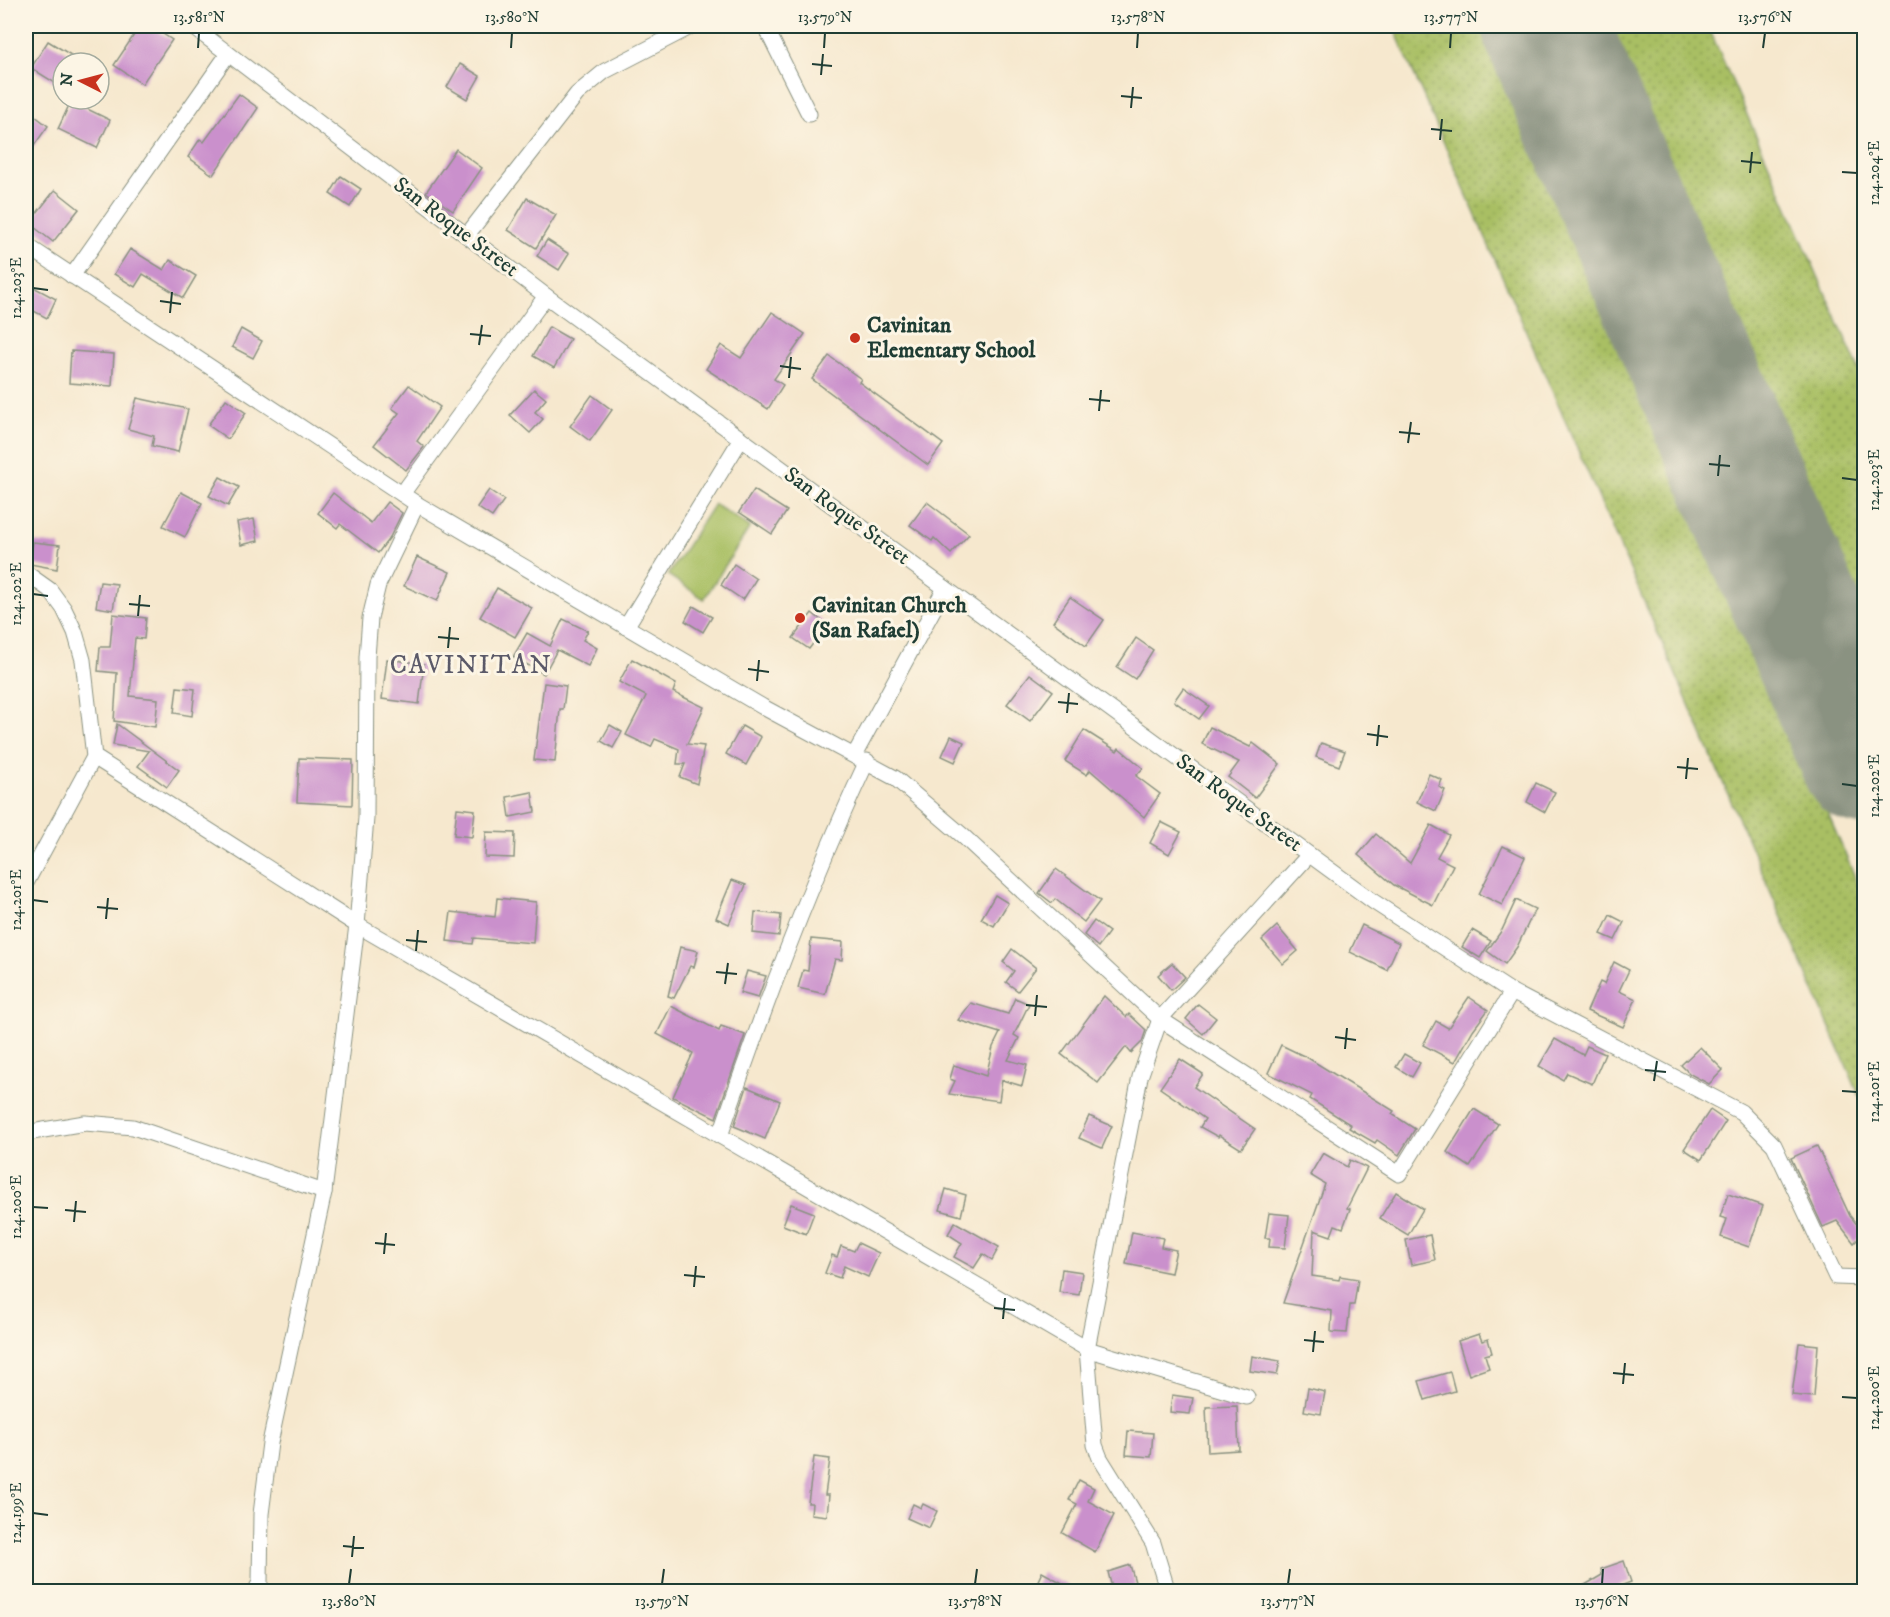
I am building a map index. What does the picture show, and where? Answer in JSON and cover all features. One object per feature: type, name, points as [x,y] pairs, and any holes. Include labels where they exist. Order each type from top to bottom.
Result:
[{"type":"street","name":"San Roque Street","points":[[192,26],[546,296],[1374,902],[1512,993],[1741,1112],[1774,1145],[1836,1277],[1864,1278]]},
{"type":"street","points":[[467,235],[577,94],[605,71],[692,26]]},
{"type":"street","points":[[765,26],[809,114]]},
{"type":"street","points":[[72,276],[228,54]]},
{"type":"street","points":[[26,245],[417,504],[763,707],[861,757],[914,792],[1160,1019],[1399,1174],[1512,993]]},
{"type":"street","points":[[402,494],[546,296]]},
{"type":"street","points":[[626,627],[741,439]]},
{"type":"street","points":[[255,1592],[260,1581],[261,1514],[270,1443],[324,1192],[357,925],[366,818],[367,657],[370,618],[378,585],[417,504]]},
{"type":"street","points":[[26,573],[50,590],[64,609],[75,632],[83,660],[94,757],[26,883]]},
{"type":"street","points":[[720,1137],[759,1022],[861,757],[945,588]]},
{"type":"street","points":[[94,757],[357,925],[1087,1349],[1247,1396]]},
{"type":"street","points":[[1168,1592],[1153,1543],[1100,1458],[1095,1445],[1087,1349],[1140,1077],[1160,1019],[1309,855]]},
{"type":"street","points":[[26,1133],[85,1123],[133,1127],[324,1192]]},
{"type":"green space","points":[[1393,26],[1491,26],[1864,898],[1864,1106]]},
{"type":"green space","points":[[1597,26],[1708,26],[1864,381],[1864,401],[1859,403],[1864,416],[1864,634]]},
{"type":"green space","points":[[714,504],[750,527],[704,599],[668,575]]},
{"type":"building","points":[[140,26],[151,26],[172,40],[142,84],[114,65]]},
{"type":"building","points":[[48,41],[64,51],[51,51],[51,80],[31,68]]},
{"type":"building","points":[[460,64],[480,76],[467,99],[447,87]]},
{"type":"building","points":[[239,94],[258,108],[213,175],[188,157],[200,139],[204,142]]},
{"type":"building","points":[[26,109],[48,126],[26,157]]},
{"type":"building","points":[[66,111],[92,111],[110,120],[97,148],[58,129]]},
{"type":"building","points":[[456,149],[482,168],[453,211],[426,192]]},
{"type":"building","points":[[341,176],[361,189],[350,207],[330,194]]},
{"type":"building","points":[[55,190],[79,209],[53,242],[29,223]]},
{"type":"building","points":[[527,198],[556,215],[536,248],[508,230]]},
{"type":"building","points":[[547,240],[569,254],[559,270],[537,256]]},
{"type":"building","points":[[130,249],[164,270],[170,260],[196,276],[183,298],[143,274],[135,287],[114,274]]},
{"type":"building","points":[[26,283],[56,299],[47,318],[26,307]]},
{"type":"building","points":[[772,312],[805,334],[774,379],[783,385],[768,409],[706,369],[721,345],[741,358]]},
{"type":"building","points":[[549,327],[570,339],[554,368],[533,356]]},
{"type":"building","points":[[241,329],[262,341],[253,358],[232,347]]},
{"type":"building","points":[[71,351],[114,354],[112,386],[69,383]]},
{"type":"building","points":[[829,356],[861,379],[859,382],[943,444],[928,465],[812,379]]},
{"type":"building","points":[[409,385],[440,407],[417,441],[424,447],[406,470],[374,445],[399,413],[392,408]]},
{"type":"building","points":[[534,389],[546,399],[535,412],[543,419],[530,433],[510,415]]},
{"type":"building","points":[[592,395],[612,410],[590,441],[570,426]]},
{"type":"building","points":[[137,398],[188,409],[178,452],[152,446],[154,436],[128,429]]},
{"type":"building","points":[[226,399],[246,413],[228,439],[208,425]]},
{"type":"building","points":[[220,477],[239,487],[228,506],[209,496]]},
{"type":"building","points":[[489,490],[504,500],[492,517],[477,507]]},
{"type":"building","points":[[754,490],[787,511],[772,534],[739,512]]},
{"type":"building","points":[[181,492],[202,503],[185,537],[163,526]]},
{"type":"building","points":[[333,493],[371,523],[387,502],[402,513],[390,537],[378,553],[340,524],[337,528],[318,513]]},
{"type":"building","points":[[927,502],[969,534],[951,554],[934,538],[932,541],[910,525]]},
{"type":"building","points":[[254,519],[258,541],[241,545],[237,522]]},
{"type":"building","points":[[33,542],[60,545],[57,569],[30,564]]},
{"type":"building","points":[[417,557],[450,572],[437,601],[404,586]]},
{"type":"building","points":[[734,564],[756,579],[743,600],[721,585]]},
{"type":"building","points":[[100,582],[117,584],[113,610],[96,607]]},
{"type":"building","points":[[497,588],[532,608],[515,637],[480,617]]},
{"type":"building","points":[[1070,597],[1104,620],[1086,646],[1053,622]]},
{"type":"building","points":[[693,606],[712,617],[703,632],[685,621]]},
{"type":"building","points":[[812,613],[827,625],[809,649],[793,638]]},
{"type":"building","points":[[113,614],[146,618],[144,639],[135,638],[130,696],[158,699],[155,727],[114,721],[117,673],[98,671],[100,647],[110,647]]},
{"type":"building","points":[[563,619],[588,631],[583,640],[597,648],[588,666],[557,650],[544,674],[513,657],[527,633],[550,646]]},
{"type":"building","points":[[1136,638],[1153,650],[1135,679],[1117,667]]},
{"type":"building","points":[[387,659],[424,664],[419,704],[382,699]]},
{"type":"building","points":[[632,659],[676,684],[673,692],[704,707],[687,744],[704,746],[697,784],[680,777],[685,764],[677,764],[679,749],[655,739],[651,747],[626,735],[646,696],[619,682]]},
{"type":"building","points":[[1030,674],[1053,691],[1030,721],[1007,704]]},
{"type":"building","points":[[544,683],[566,686],[563,709],[560,709],[555,762],[534,760]]},
{"type":"building","points":[[177,687],[195,689],[192,716],[174,713]]},
{"type":"building","points":[[1183,688],[1209,706],[1199,719],[1174,701]]},
{"type":"building","points":[[117,724],[179,770],[167,787],[138,766],[149,751],[113,745]]},
{"type":"building","points":[[610,725],[622,732],[613,748],[601,741]]},
{"type":"building","points":[[742,726],[761,737],[746,765],[726,754]]},
{"type":"building","points":[[1210,727],[1250,747],[1253,743],[1280,764],[1255,798],[1228,777],[1239,762],[1202,744]]},
{"type":"building","points":[[1084,730],[1117,751],[1119,748],[1143,768],[1136,776],[1160,794],[1144,817],[1090,770],[1087,775],[1065,761]]},
{"type":"building","points":[[951,736],[964,742],[955,762],[942,756]]},
{"type":"building","points":[[1321,743],[1345,751],[1339,766],[1316,757]]},
{"type":"building","points":[[299,758],[353,760],[352,805],[297,802]]},
{"type":"building","points":[[1429,774],[1442,780],[1439,787],[1445,790],[1436,811],[1417,802]]},
{"type":"building","points":[[1536,783],[1555,792],[1545,812],[1527,802]]},
{"type":"building","points":[[532,792],[535,812],[510,817],[507,797]]},
{"type":"building","points":[[457,808],[475,810],[472,837],[454,835]]},
{"type":"building","points":[[1161,822],[1181,832],[1169,854],[1150,843]]},
{"type":"building","points":[[1431,825],[1449,835],[1437,857],[1453,865],[1433,905],[1394,885],[1358,855],[1376,834],[1410,863]]},
{"type":"building","points":[[486,832],[515,833],[514,858],[485,857]]},
{"type":"building","points":[[1503,846],[1525,857],[1502,905],[1479,894]]},
{"type":"building","points":[[1056,869],[1100,901],[1084,922],[1055,899],[1052,903],[1039,893]]},
{"type":"building","points":[[732,880],[746,885],[729,924],[716,918]]},
{"type":"building","points":[[995,895],[1008,903],[994,926],[981,919]]},
{"type":"building","points":[[497,898],[536,902],[533,943],[474,938],[473,944],[447,941],[451,912],[495,917]]},
{"type":"building","points":[[1516,900],[1535,909],[1517,947],[1505,964],[1487,951],[1502,930]]},
{"type":"building","points":[[755,912],[781,915],[779,936],[753,933]]},
{"type":"building","points":[[1610,915],[1624,922],[1615,940],[1601,934]]},
{"type":"building","points":[[1094,921],[1109,932],[1098,947],[1084,935]]},
{"type":"building","points":[[1362,925],[1399,943],[1387,970],[1350,952]]},
{"type":"building","points":[[1277,926],[1298,951],[1283,964],[1262,940]]},
{"type":"building","points":[[1472,930],[1491,941],[1480,958],[1462,947]]},
{"type":"building","points":[[811,939],[843,942],[842,960],[835,959],[825,994],[798,988],[803,970],[808,971]]},
{"type":"building","points":[[680,947],[698,951],[694,967],[690,966],[674,998],[668,996]]},
{"type":"building","points":[[1012,949],[1036,968],[1018,991],[1006,982],[1014,971],[1003,962]]},
{"type":"building","points":[[1614,962],[1629,970],[1619,991],[1636,999],[1623,1027],[1587,1011],[1600,982],[1604,984]]},
{"type":"building","points":[[1172,963],[1185,977],[1171,990],[1158,975]]},
{"type":"building","points":[[747,971],[766,976],[758,998],[740,993]]},
{"type":"building","points":[[1104,996],[1126,1017],[1129,1014],[1146,1030],[1142,1042],[1131,1053],[1126,1047],[1098,1083],[1061,1054]]},
{"type":"building","points":[[1469,997],[1488,1010],[1473,1030],[1455,1062],[1423,1045],[1436,1021],[1448,1028]]},
{"type":"building","points":[[1015,998],[1029,1004],[1014,1035],[1019,1038],[1008,1060],[1027,1065],[1022,1086],[1002,1080],[999,1101],[949,1094],[955,1081],[950,1079],[954,1065],[986,1076],[993,1047],[1000,1033],[958,1020],[971,1003],[1008,1014]]},
{"type":"building","points":[[1198,1004],[1216,1018],[1203,1034],[1186,1019]]},
{"type":"building","points":[[671,1006],[719,1031],[721,1026],[745,1035],[716,1118],[673,1097],[693,1053],[657,1034]]},
{"type":"building","points":[[1555,1039],[1583,1055],[1587,1046],[1605,1054],[1592,1084],[1567,1073],[1563,1080],[1539,1066]]},
{"type":"building","points":[[1281,1045],[1308,1058],[1394,1111],[1392,1114],[1415,1129],[1399,1155],[1377,1140],[1375,1143],[1349,1128],[1351,1125],[1310,1099],[1312,1095],[1268,1073]]},
{"type":"building","points":[[1700,1047],[1723,1070],[1709,1084],[1690,1074],[1681,1065]]},
{"type":"building","points":[[1404,1054],[1420,1063],[1412,1077],[1396,1067]]},
{"type":"building","points":[[1180,1059],[1203,1074],[1194,1087],[1255,1129],[1241,1149],[1219,1135],[1218,1137],[1200,1127],[1205,1119],[1160,1088]]},
{"type":"building","points":[[747,1087],[780,1101],[765,1139],[734,1126]]},
{"type":"building","points":[[1474,1109],[1498,1124],[1470,1167],[1447,1152]]},
{"type":"building","points":[[1710,1110],[1726,1121],[1701,1160],[1684,1149]]},
{"type":"building","points":[[1089,1116],[1112,1126],[1102,1148],[1079,1138]]},
{"type":"building","points":[[1817,1146],[1850,1216],[1864,1233],[1854,1243],[1837,1221],[1823,1227],[1791,1158]]},
{"type":"building","points":[[1323,1153],[1347,1167],[1350,1160],[1367,1168],[1347,1208],[1350,1209],[1343,1228],[1335,1225],[1331,1236],[1314,1230],[1312,1276],[1339,1280],[1340,1276],[1358,1279],[1354,1305],[1350,1305],[1347,1333],[1331,1332],[1332,1311],[1283,1303],[1325,1184],[1310,1175]]},
{"type":"building","points":[[946,1189],[966,1195],[961,1216],[940,1210]]},
{"type":"building","points":[[1396,1192],[1423,1209],[1408,1235],[1380,1218]]},
{"type":"building","points":[[1728,1194],[1763,1206],[1749,1247],[1721,1237],[1727,1219],[1720,1217]]},
{"type":"building","points":[[791,1204],[814,1213],[806,1234],[783,1225]]},
{"type":"building","points":[[1269,1213],[1289,1215],[1285,1248],[1269,1247],[1270,1238],[1265,1238]]},
{"type":"building","points":[[955,1222],[999,1247],[992,1260],[983,1254],[974,1268],[954,1257],[962,1243],[948,1234]]},
{"type":"building","points":[[1132,1232],[1163,1238],[1161,1247],[1176,1250],[1171,1273],[1126,1264]]},
{"type":"building","points":[[1430,1235],[1435,1260],[1411,1265],[1406,1240]]},
{"type":"building","points":[[858,1243],[879,1253],[868,1277],[844,1266],[840,1278],[825,1273],[832,1255],[837,1257],[841,1246],[854,1251]]},
{"type":"building","points":[[1062,1269],[1082,1272],[1079,1295],[1059,1292]]},
{"type":"building","points":[[1479,1334],[1482,1341],[1488,1339],[1492,1353],[1485,1355],[1489,1368],[1469,1375],[1458,1341]]},
{"type":"building","points":[[1799,1343],[1818,1345],[1814,1397],[1792,1395]]},
{"type":"building","points":[[1252,1356],[1280,1361],[1277,1375],[1250,1371]]},
{"type":"building","points":[[1450,1372],[1455,1391],[1425,1400],[1419,1381]]},
{"type":"building","points":[[1308,1388],[1325,1392],[1321,1414],[1304,1411]]},
{"type":"building","points":[[1172,1395],[1193,1398],[1190,1414],[1170,1412]]},
{"type":"building","points":[[1237,1406],[1239,1450],[1208,1452],[1206,1407]]},
{"type":"building","points":[[1128,1431],[1153,1433],[1151,1457],[1126,1455]]},
{"type":"building","points":[[814,1457],[830,1459],[825,1495],[829,1495],[827,1516],[811,1514],[812,1503],[808,1503]]},
{"type":"building","points":[[1079,1480],[1094,1488],[1088,1501],[1114,1515],[1095,1552],[1062,1533],[1077,1504],[1069,1500]]},
{"type":"building","points":[[913,1504],[921,1508],[923,1504],[937,1511],[929,1528],[907,1518]]},
{"type":"building","points":[[1624,1561],[1631,1582],[1604,1592],[1573,1592],[1602,1575],[1601,1569]]},
{"type":"building","points":[[1130,1565],[1138,1592],[1113,1592],[1108,1572]]},
{"type":"building","points":[[1042,1572],[1079,1592],[1043,1592],[1035,1587]]},
{"type":"runway","points":[[1545,26],[1864,762]]},
{"type":"place","name":"Cavinitan Elementary School","points":[[855,338]]},
{"type":"place","name":"Cavinitan Church (San Rafael)","points":[[800,618]]},
{"type":"district","name":"CAVINITAN","points":[[471,665]]}]
